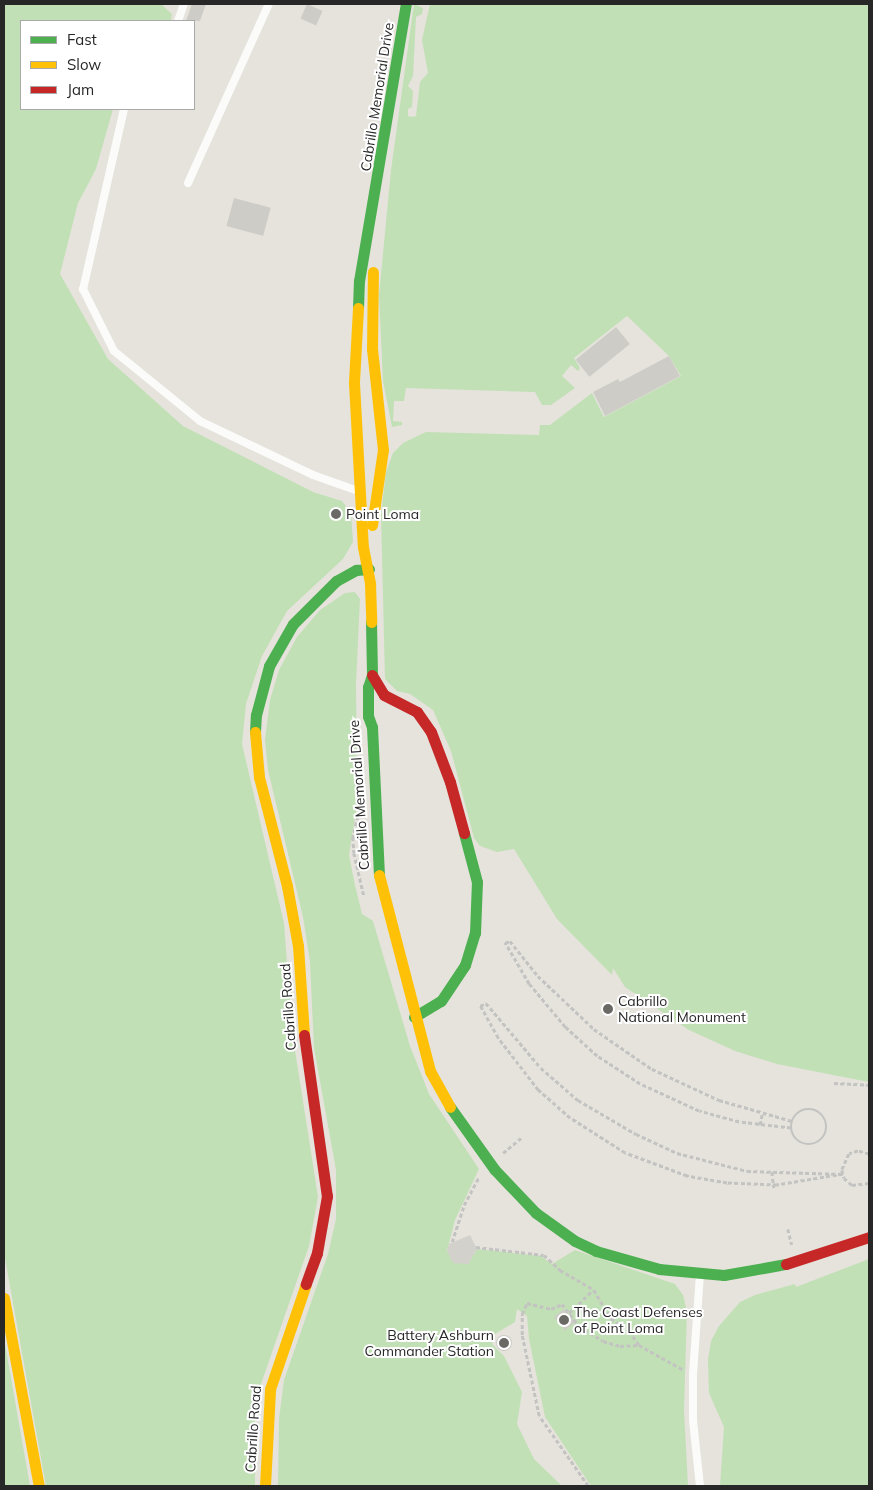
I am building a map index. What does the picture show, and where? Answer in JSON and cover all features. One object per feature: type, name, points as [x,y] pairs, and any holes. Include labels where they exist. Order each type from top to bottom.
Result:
[{"type":"street","name":"Cabrillo Memorial Drive","points":[[369,569],[363,547],[354,383],[355,319],[358,281],[376,195],[406,4]]},
{"type":"street","name":"Cabrillo Memorial Drive","points":[[376,195],[371,320],[383,450],[369,569],[372,675],[368,687],[368,716],[372,727],[379,878],[414,1017],[430,1071],[460,1124],[495,1170],[536,1213],[575,1241],[596,1251],[659,1269],[724,1275],[796,1262],[869,1237]]},
{"type":"street","name":"Cabrillo Road","points":[[265,1486],[270,1389],[317,1253],[328,1196],[305,1044],[298,946],[287,886],[258,777],[254,743],[256,715],[269,666],[293,624],[336,582],[356,570],[369,569]]},
{"type":"street","points":[[372,675],[384,695],[405,706],[424,720],[440,753],[472,858],[478,899],[471,948],[457,980],[441,1001],[414,1017]]},
{"type":"street","points":[[372,727],[384,713],[405,706]]},
{"type":"street","points":[[4,1298],[39,1486]]},
{"type":"lane","points":[[178,20],[184,4]]},
{"type":"lane","points":[[188,184],[269,4]]},
{"type":"lane","points":[[124,110],[84,289],[114,351],[200,421],[313,474],[360,492]]},
{"type":"lane","points":[[700,1274],[693,1374],[693,1420],[700,1486]]},
{"type":"path","points":[[792,1121],[762,1114],[681,1084],[618,1047],[561,1001],[510,941],[505,943],[542,1000],[565,1027],[597,1056],[672,1101],[760,1126],[792,1128]]},
{"type":"path","points":[[486,1003],[541,1068],[605,1118],[677,1153],[748,1171],[843,1174],[816,1181],[774,1187],[726,1183],[687,1176],[625,1153],[593,1134],[538,1090],[509,1055],[480,1006],[486,1003]]},
{"type":"path","points":[[834,1083],[869,1085]]},
{"type":"path","points":[[810,1109],[822,1114],[827,1127],[824,1137],[811,1144],[797,1140],[792,1128],[792,1121],[801,1111],[810,1109]]},
{"type":"path","points":[[760,1126],[762,1114]]},
{"type":"path","points":[[497,1159],[523,1136]]},
{"type":"path","points":[[869,1154],[858,1151],[849,1154],[842,1165],[843,1174],[852,1185],[869,1183]]},
{"type":"path","points":[[772,1173],[774,1187]]},
{"type":"path","points":[[452,1242],[464,1205],[480,1174]]},
{"type":"path","points":[[788,1229],[794,1251]]},
{"type":"path","points":[[476,1247],[544,1255],[560,1270],[594,1290],[611,1318],[629,1331],[639,1345],[685,1371]]},
{"type":"path","points":[[569,1312],[594,1290]]},
{"type":"path","points":[[588,1486],[539,1416],[522,1335],[522,1314],[527,1303],[551,1309],[562,1304],[579,1326],[603,1341],[620,1346],[639,1345]]},
{"type":"green space","points":[[4,4],[161,4],[172,14],[171,20],[20,20],[20,110],[113,110],[96,169],[78,203],[60,274],[108,359],[183,426],[313,492],[342,501],[351,513],[353,542],[343,559],[287,611],[262,656],[246,704],[242,744],[284,923],[292,1031],[318,1197],[309,1246],[260,1387],[255,1418],[255,1486],[46,1486],[4,1253]]},
{"type":"green space","points":[[414,4],[423,8],[422,14],[416,17],[413,76],[408,86],[413,91],[412,107],[408,109],[408,116],[412,117],[416,116],[420,82],[428,73],[422,40],[430,4],[869,4],[869,1082],[777,1064],[735,1051],[689,1030],[625,987],[613,968],[612,975],[557,919],[514,849],[497,852],[480,846],[474,838],[451,751],[433,710],[410,694],[397,691],[385,679],[381,515],[386,472],[393,453],[403,443],[426,432],[539,435],[540,425],[550,425],[592,393],[604,417],[681,376],[669,356],[627,316],[574,358],[580,368],[578,371],[571,365],[562,376],[575,388],[551,405],[542,405],[535,392],[406,388],[404,401],[394,401],[393,421],[402,422],[402,425],[392,427],[383,381],[379,295],[391,170]]},
{"type":"green space","points":[[355,592],[360,599],[356,683],[357,805],[349,855],[355,885],[362,914],[373,921],[410,1046],[429,1094],[479,1169],[455,1220],[447,1251],[468,1264],[477,1249],[541,1256],[552,1264],[575,1250],[675,1284],[683,1295],[687,1311],[684,1410],[688,1486],[592,1486],[589,1483],[545,1417],[529,1339],[527,1316],[517,1309],[515,1322],[495,1334],[492,1344],[504,1356],[522,1392],[517,1424],[534,1459],[562,1486],[278,1486],[279,1419],[284,1380],[328,1254],[336,1219],[336,1170],[314,1048],[310,962],[303,917],[268,770],[265,740],[270,700],[279,670],[297,637],[320,610],[345,593]]},
{"type":"green space","points":[[869,1259],[869,1486],[720,1486],[724,1427],[709,1393],[708,1360],[711,1341],[719,1326],[740,1302],[755,1295],[795,1284],[796,1287]]},
{"type":"green space","points":[[4,1338],[30,1486],[4,1486]]},
{"type":"shaded area","points":[[470,1235],[477,1249],[468,1264],[453,1263],[447,1251],[449,1244]]},
{"type":"building","points":[[192,4],[206,4],[200,21],[186,20]]},
{"type":"building","points":[[307,4],[323,11],[316,26],[300,19]]},
{"type":"building","points":[[234,198],[271,208],[263,236],[226,226]]},
{"type":"building","points":[[616,327],[630,344],[589,377],[576,360]]},
{"type":"building","points":[[669,356],[680,376],[605,416],[593,392],[618,379],[620,382]]},
{"type":"building","name":"The Coast Defenses of Point Loma","points":[[564,1309],[575,1322],[565,1330],[554,1317]]},
{"type":"building","name":"Battery Ashburn Commander Station","points":[[504,1335],[512,1343],[504,1351],[496,1343]]},
{"type":"traffic: fast","points":[[358,308],[359,281],[406,4]]},
{"type":"traffic: fast","points":[[255,732],[256,715],[269,666],[293,624],[336,581],[356,570],[369,569]]},
{"type":"traffic: fast","points":[[371,622],[372,675],[368,687],[368,716],[372,727],[379,875]]},
{"type":"traffic: fast","points":[[414,1017],[441,1001],[465,965],[475,933],[477,882],[464,833]]},
{"type":"traffic: fast","points":[[450,1107],[495,1170],[536,1213],[575,1241],[596,1251],[659,1269],[724,1275],[786,1264]]},
{"type":"traffic: slow","points":[[372,525],[383,450],[372,349],[373,272]]},
{"type":"traffic: slow","points":[[358,308],[354,383],[363,547],[370,584],[371,622]]},
{"type":"traffic: slow","points":[[255,732],[259,777],[287,886],[298,946],[304,1035]]},
{"type":"traffic: slow","points":[[379,875],[430,1071],[450,1107]]},
{"type":"traffic: slow","points":[[265,1486],[270,1389],[306,1284]]},
{"type":"traffic: slow","points":[[4,1298],[39,1486]]},
{"type":"traffic: jam","points":[[372,675],[384,695],[417,712],[431,732],[450,782],[464,833]]},
{"type":"traffic: jam","points":[[304,1035],[327,1196],[317,1253],[306,1284]]},
{"type":"traffic: jam","points":[[786,1264],[869,1237]]},
{"type":"place","name":"Point Loma","points":[[336,514]]},
{"type":"place","name":"Cabrillo National Monument","points":[[608,1009]]},
{"type":"place","name":"The Coast Defenses of Point Loma","points":[[564,1320]]},
{"type":"place","name":"Battery Ashburn Commander Station","points":[[504,1343]]}]
